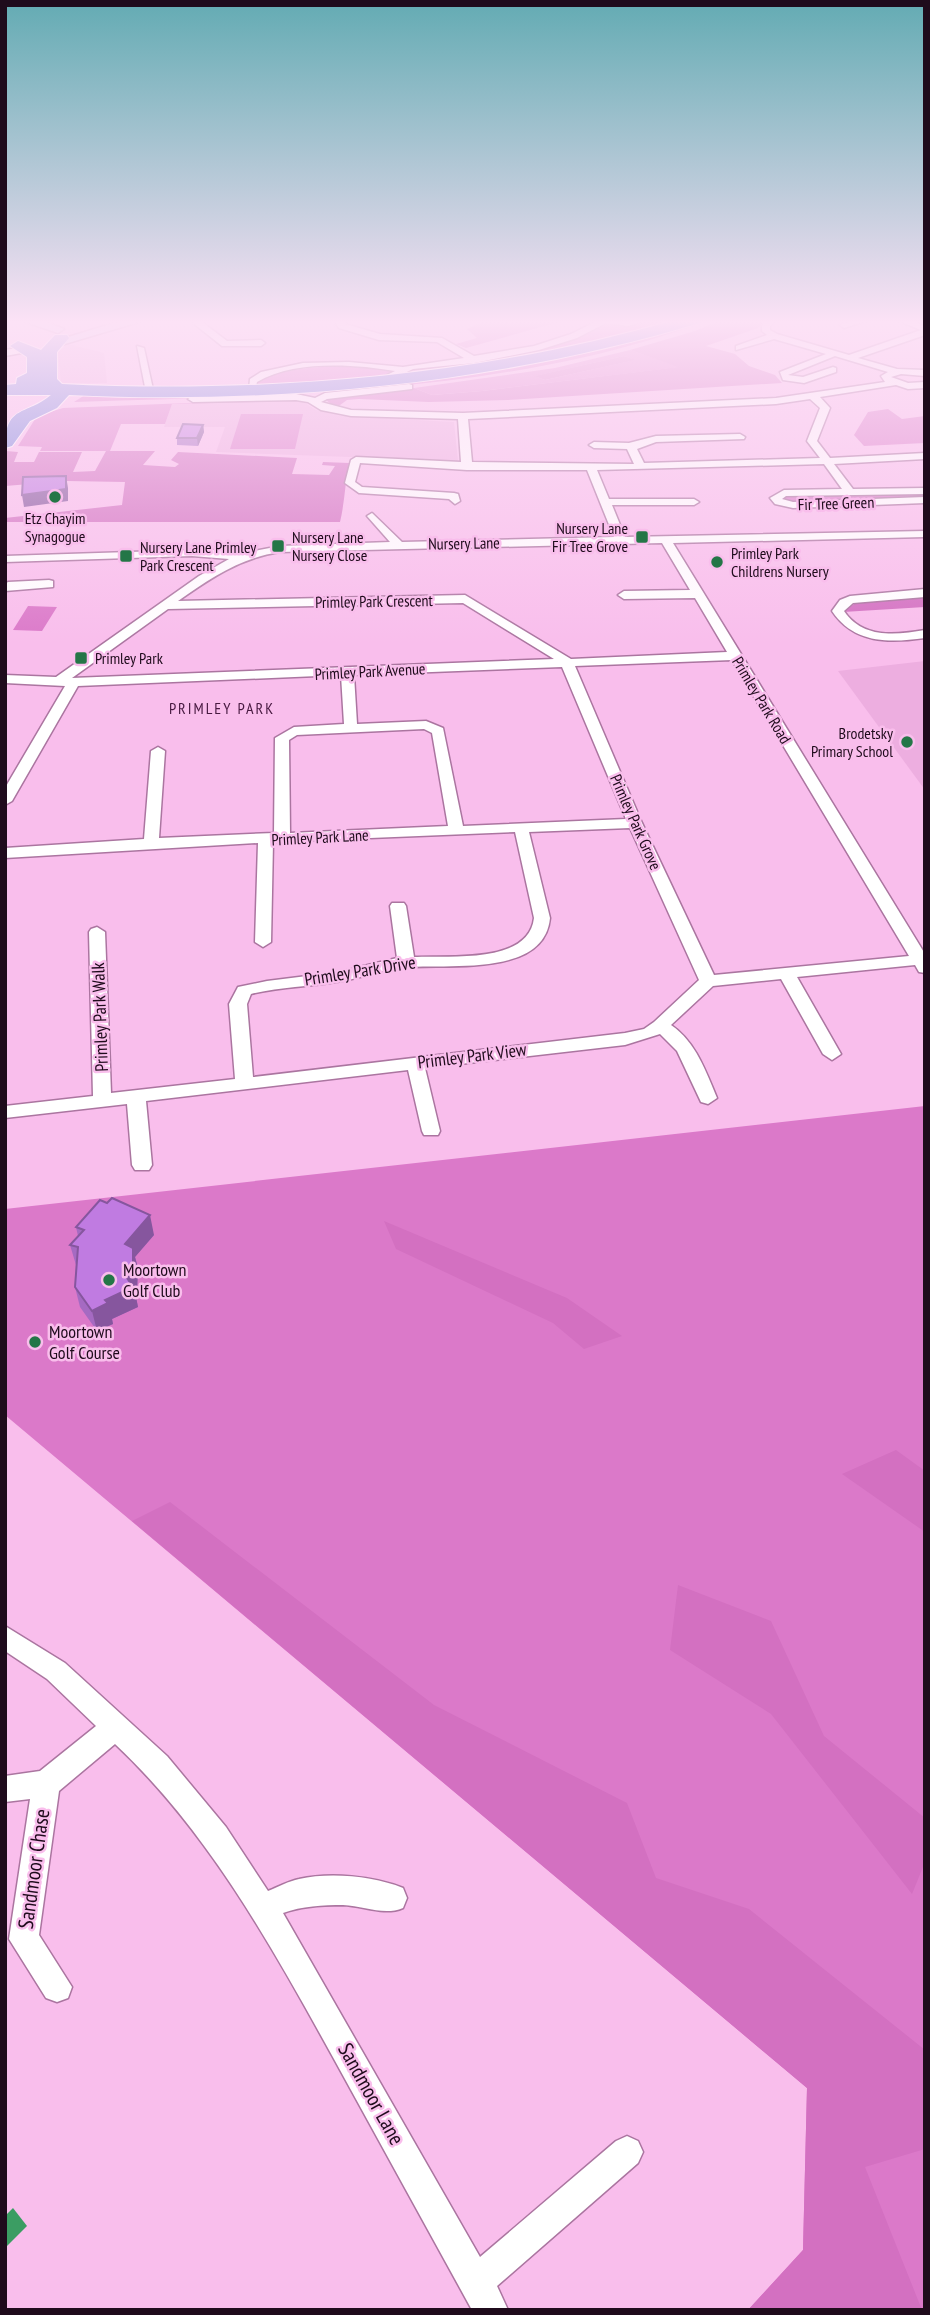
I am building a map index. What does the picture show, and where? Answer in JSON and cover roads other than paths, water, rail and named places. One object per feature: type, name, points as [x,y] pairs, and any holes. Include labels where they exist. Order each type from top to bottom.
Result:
[{"type":"highway","points":[[5,442],[16,427]]},
{"type":"street","points":[[464,427],[467,467]]},
{"type":"street","points":[[818,427],[812,441],[849,491]]},
{"type":"street","points":[[594,445],[632,446],[660,438],[693,440],[740,437]]},
{"type":"street","points":[[632,446],[641,467]]},
{"type":"street","points":[[455,501],[454,496],[359,490],[350,483],[356,460],[467,467],[591,468],[925,456]]},
{"type":"street","points":[[591,468],[621,540]]},
{"type":"street","name":"Fir Tree Green","points":[[925,491],[784,493],[775,498],[793,505],[925,500]]},
{"type":"street","points":[[605,502],[694,502]]},
{"type":"street","points":[[858,503],[866,514]]},
{"type":"street","points":[[372,516],[399,545]]},
{"type":"street","points":[[873,524],[880,535]]},
{"type":"street","points":[[921,534],[925,545]]},
{"type":"street","name":"Nursery Lane","points":[[5,559],[192,553],[223,553],[239,558],[280,549],[921,534]]},
{"type":"street","name":"Primley Park Road","points":[[665,539],[922,964]]},
{"type":"street","points":[[59,681],[164,605],[239,558]]},
{"type":"street","points":[[5,588],[12,585],[49,584]]},
{"type":"street","points":[[925,593],[850,600],[838,611],[845,623],[862,633],[892,638],[925,634]]},
{"type":"street","points":[[624,595],[696,594]]},
{"type":"street","name":"Primley Park Crescent","points":[[164,605],[465,599],[566,661]]},
{"type":"street","name":"Primley Park Avenue","points":[[5,679],[74,682],[735,656]]},
{"type":"street","name":"Primley Park Grove","points":[[566,661],[635,823],[708,981]]},
{"type":"street","points":[[347,672],[351,729]]},
{"type":"street","points":[[5,801],[74,682]]},
{"type":"street","points":[[263,942],[282,738],[294,731],[426,725],[438,732],[456,830]]},
{"type":"street","points":[[151,843],[158,751]]},
{"type":"street","name":"Primley Park Lane","points":[[5,853],[151,843],[635,823]]},
{"type":"street","name":"Primley Park Drive","points":[[243,1083],[238,1004],[244,991],[268,984],[345,976],[377,966],[406,962],[488,959],[506,955],[536,938],[542,928],[542,918],[521,828]]},
{"type":"street","points":[[398,906],[406,962]]},
{"type":"street","name":"Primley Park Walk","points":[[97,932],[102,1101]]},
{"type":"street","points":[[708,981],[922,964]]},
{"type":"street","points":[[788,974],[832,1054]]},
{"type":"street","name":"Primley Park View","points":[[5,1112],[625,1038],[650,1032],[660,1026],[708,981]]},
{"type":"street","points":[[660,1026],[685,1047],[708,1098]]},
{"type":"street","points":[[415,1063],[431,1131]]},
{"type":"street","points":[[136,1097],[142,1165]]},
{"type":"street","name":"Sandmoor Lane","points":[[5,1637],[56,1671],[116,1726],[157,1765],[199,1816],[289,1948],[484,2296],[627,2152]]},
{"type":"street","name":"Sandmoor Chase","points":[[5,1789],[46,1784],[116,1726]]},
{"type":"street","name":"Sandmoor Chase","points":[[46,1784],[24,1939],[57,1987]]},
{"type":"street","points":[[262,1908],[299,1893],[344,1891],[393,1898]]},
{"type":"place","name":"Etz Chayim Synagogue","points":[[55,497]]},
{"type":"place","name":"Nursery Lane Fir Tree Grove","points":[[642,537]]},
{"type":"place","name":"Nursery Lane Nursery Close","points":[[278,546]]},
{"type":"place","name":"Nursery Lane Primley Park Crescent","points":[[126,556]]},
{"type":"place","name":"Primley Park Childrens Nursery","points":[[717,562]]},
{"type":"place","name":"Primley Park","points":[[81,658]]},
{"type":"place","name":"Brodetsky Primary School","points":[[907,742]]},
{"type":"place","name":"Moortown Golf Club","points":[[109,1280]]},
{"type":"place","name":"Moortown Golf Course","points":[[35,1342]]},
{"type":"district","name":"PRIMLEY PARK","points":[[222,708]]}]
